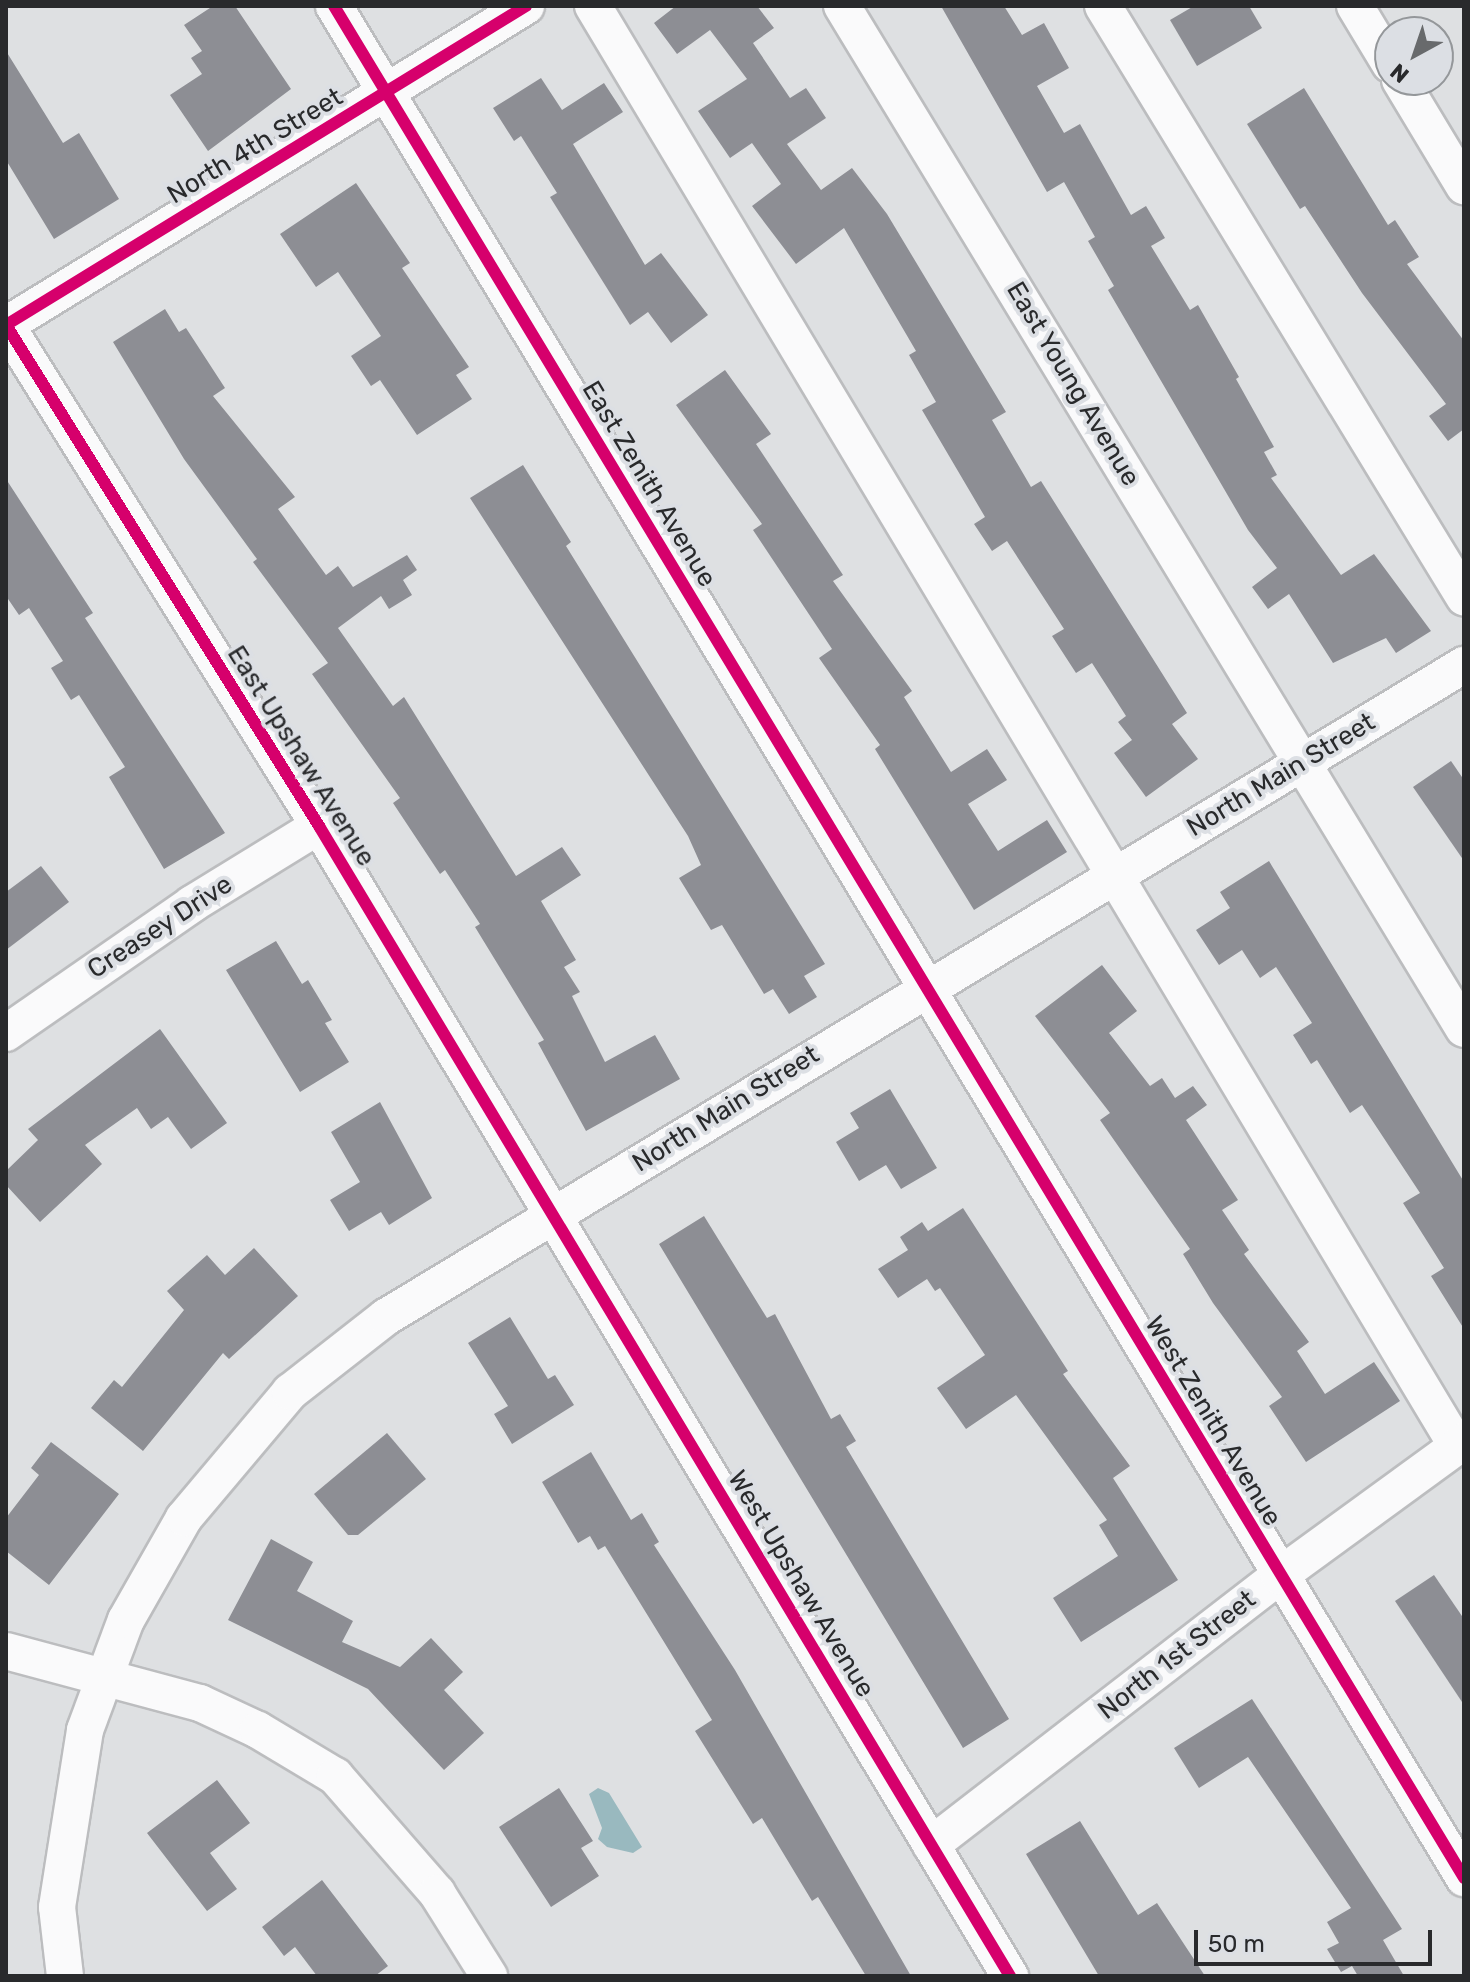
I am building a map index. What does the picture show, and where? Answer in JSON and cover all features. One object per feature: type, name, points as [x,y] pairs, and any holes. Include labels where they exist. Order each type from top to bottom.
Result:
[{"type":"street","name":"East Zenith Avenue","points":[[334,6],[928,985]]},
{"type":"street","name":"North 4th Street","points":[[6,325],[526,6]]},
{"type":"street","points":[[593,6],[1114,875],[1460,1443]]},
{"type":"street","name":"East Young Avenue","points":[[842,6],[1305,761],[1464,1029]]},
{"type":"street","points":[[1103,6],[1464,597]]},
{"type":"street","points":[[1355,6],[1374,37]]},
{"type":"street","points":[[1410,96],[1464,186]]},
{"type":"street","name":"East Upshaw Avenue","points":[[6,325],[319,826],[554,1214]]},
{"type":"street","name":"North Main Street","points":[[65,1976],[57,1907],[85,1730],[126,1620],[184,1518],[290,1392],[355,1338],[554,1214],[928,985],[1464,665]]},
{"type":"street","name":"Creasey Drive","points":[[6,1033],[192,904],[319,826]]},
{"type":"street","name":"West Zenith Avenue","points":[[928,985],[1279,1576],[1464,1878]]},
{"type":"street","name":"West Upshaw Avenue","points":[[554,1214],[1010,1976]]},
{"type":"street","name":"North 1st Street","points":[[931,1845],[1279,1576],[1460,1443]]},
{"type":"street","points":[[6,1651],[106,1675],[200,1703],[258,1730],[335,1776],[437,1893],[489,1976]]},
{"type":"water","points":[[598,1788],[609,1793],[642,1847],[633,1853],[607,1847],[598,1839],[602,1828],[589,1794]]},
{"type":"building","points":[[213,6],[235,6],[291,89],[208,151],[170,95],[202,74],[191,58],[202,51],[184,25]]},
{"type":"building","points":[[676,6],[757,6],[774,28],[753,43],[790,98],[806,88],[826,118],[787,144],[821,190],[852,168],[887,214],[1006,412],[992,420],[1031,487],[1041,481],[1187,713],[1172,724],[1198,759],[1146,797],[1114,753],[1132,740],[1118,722],[1126,716],[1092,663],[1076,673],[1052,636],[1064,629],[1007,541],[992,551],[974,524],[985,517],[922,410],[936,402],[909,355],[916,351],[844,228],[796,264],[752,206],[781,184],[752,143],[730,158],[698,111],[747,79],[710,30],[677,54],[654,23]]},
{"type":"building","points":[[941,6],[1004,6],[1022,35],[1044,23],[1069,68],[1037,86],[1064,133],[1080,124],[1131,215],[1146,206],[1165,238],[1151,246],[1190,310],[1198,305],[1274,447],[1264,452],[1277,475],[1271,478],[1341,575],[1374,554],[1431,631],[1396,653],[1386,638],[1333,663],[1289,594],[1268,609],[1252,587],[1277,568],[1248,530],[1108,290],[1114,286],[1088,241],[1095,237],[1064,182],[1047,192]]},
{"type":"building","points":[[1194,6],[1249,6],[1262,28],[1197,66],[1170,20]]},
{"type":"building","points":[[6,51],[63,143],[79,133],[119,199],[54,239],[6,160]]},
{"type":"building","points":[[541,78],[562,110],[604,83],[623,112],[573,144],[645,265],[661,253],[708,315],[671,343],[648,312],[630,325],[550,197],[557,193],[521,136],[514,141],[493,108]]},
{"type":"building","points":[[1304,88],[1388,225],[1395,220],[1419,257],[1407,264],[1464,341],[1464,429],[1448,441],[1429,416],[1446,404],[1362,293],[1305,206],[1300,209],[1247,124]]},
{"type":"building","points":[[356,183],[410,263],[402,268],[469,367],[456,375],[472,399],[417,435],[380,380],[371,386],[351,356],[381,336],[338,272],[316,287],[280,234]]},
{"type":"building","points":[[165,309],[179,332],[186,328],[225,388],[213,396],[295,497],[278,509],[326,575],[338,566],[353,587],[407,555],[417,570],[403,580],[412,595],[389,609],[381,596],[338,628],[393,706],[404,697],[516,876],[562,847],[581,875],[541,901],[576,960],[564,967],[580,992],[572,996],[605,1062],[655,1035],[680,1079],[586,1131],[538,1043],[544,1040],[475,927],[480,924],[445,870],[440,874],[393,803],[400,798],[312,674],[328,663],[253,562],[257,559],[184,459],[113,342]]},
{"type":"building","points":[[725,370],[771,434],[756,444],[843,575],[833,581],[912,691],[904,697],[951,772],[987,749],[1007,780],[968,804],[998,851],[1047,820],[1067,852],[974,910],[875,749],[880,745],[819,658],[832,649],[753,530],[762,524],[676,405]]},
{"type":"building","points":[[523,465],[571,542],[566,546],[825,964],[804,976],[817,997],[789,1014],[773,989],[764,994],[722,925],[711,930],[679,878],[701,865],[688,836],[470,498]]},
{"type":"building","points":[[6,479],[93,613],[85,618],[225,833],[164,869],[109,777],[125,767],[79,695],[71,700],[51,668],[63,661],[29,608],[19,615],[6,596]]},
{"type":"building","points":[[1451,761],[1464,780],[1464,861],[1413,787]]},
{"type":"building","points":[[1269,861],[1464,1182],[1464,1329],[1431,1276],[1444,1268],[1403,1203],[1420,1193],[1362,1105],[1350,1113],[1317,1060],[1311,1064],[1293,1035],[1312,1023],[1276,967],[1260,978],[1242,950],[1219,965],[1196,930],[1230,908],[1220,892]]},
{"type":"building","points":[[41,866],[69,902],[6,950],[6,892]]},
{"type":"building","points":[[276,941],[302,984],[308,980],[332,1020],[325,1023],[349,1062],[300,1092],[226,970]]},
{"type":"building","points":[[1102,965],[1137,1011],[1109,1033],[1150,1086],[1162,1078],[1175,1098],[1193,1086],[1207,1105],[1186,1120],[1238,1200],[1222,1210],[1249,1250],[1244,1254],[1309,1342],[1297,1351],[1325,1394],[1374,1362],[1400,1401],[1306,1462],[1269,1406],[1282,1397],[1213,1303],[1183,1254],[1190,1249],[1100,1120],[1110,1113],[1035,1016]]},
{"type":"building","points":[[160,1029],[227,1123],[191,1149],[168,1117],[151,1129],[137,1108],[85,1145],[102,1164],[40,1222],[6,1185],[6,1171],[38,1140],[28,1129]]},
{"type":"building","points":[[890,1089],[937,1168],[901,1189],[886,1165],[859,1181],[836,1142],[859,1128],[850,1113]]},
{"type":"building","points":[[380,1102],[432,1198],[389,1225],[381,1212],[349,1231],[330,1200],[360,1182],[331,1132]]},
{"type":"building","points":[[963,1208],[1068,1371],[1063,1374],[1130,1466],[1113,1478],[1178,1580],[1081,1642],[1053,1598],[1118,1556],[1099,1525],[1107,1520],[1016,1395],[966,1429],[937,1388],[985,1355],[940,1288],[935,1291],[927,1279],[898,1298],[878,1269],[908,1250],[900,1237],[922,1222],[928,1231]]},
{"type":"building","points":[[704,1216],[767,1318],[775,1314],[831,1419],[840,1414],[856,1441],[846,1447],[1009,1719],[963,1748],[659,1244]]},
{"type":"building","points":[[254,1248],[298,1296],[229,1359],[223,1353],[143,1451],[91,1408],[114,1380],[122,1387],[184,1310],[167,1291],[207,1255],[225,1275]]},
{"type":"building","points":[[510,1317],[548,1379],[555,1375],[574,1405],[512,1444],[494,1414],[508,1406],[468,1343]]},
{"type":"building","points":[[387,1433],[426,1479],[358,1535],[348,1535],[314,1494]]},
{"type":"building","points":[[51,1442],[119,1494],[49,1585],[6,1551],[6,1518],[39,1475],[31,1468]]},
{"type":"building","points":[[591,1452],[631,1520],[642,1513],[659,1542],[654,1545],[735,1670],[911,1976],[866,1976],[818,1897],[812,1901],[762,1818],[753,1824],[695,1731],[712,1720],[605,1546],[598,1550],[590,1536],[578,1543],[542,1482]]},
{"type":"building","points":[[271,1539],[313,1562],[297,1591],[353,1621],[342,1642],[400,1667],[431,1638],[463,1672],[444,1690],[484,1733],[444,1770],[368,1689],[228,1620]]},
{"type":"building","points":[[1434,1575],[1464,1619],[1464,1705],[1395,1601]]},
{"type":"building","points":[[1252,1699],[1402,1929],[1383,1940],[1404,1976],[1358,1976],[1352,1966],[1341,1972],[1327,1949],[1339,1943],[1327,1922],[1351,1908],[1248,1757],[1199,1788],[1174,1748]]},
{"type":"building","points":[[217,1780],[250,1823],[210,1853],[237,1889],[207,1911],[147,1833]]},
{"type":"building","points":[[559,1788],[593,1841],[581,1848],[599,1876],[551,1907],[499,1827]]},
{"type":"building","points":[[1080,1821],[1138,1915],[1157,1903],[1205,1976],[1099,1976],[1026,1854]]},
{"type":"building","points":[[322,1880],[388,1966],[375,1976],[317,1976],[295,1947],[284,1956],[262,1927]]},
{"type":"cycle path","points":[[334,6],[1464,1878]]},
{"type":"cycle path","points":[[526,6],[6,325],[319,826],[1010,1976]]}]
